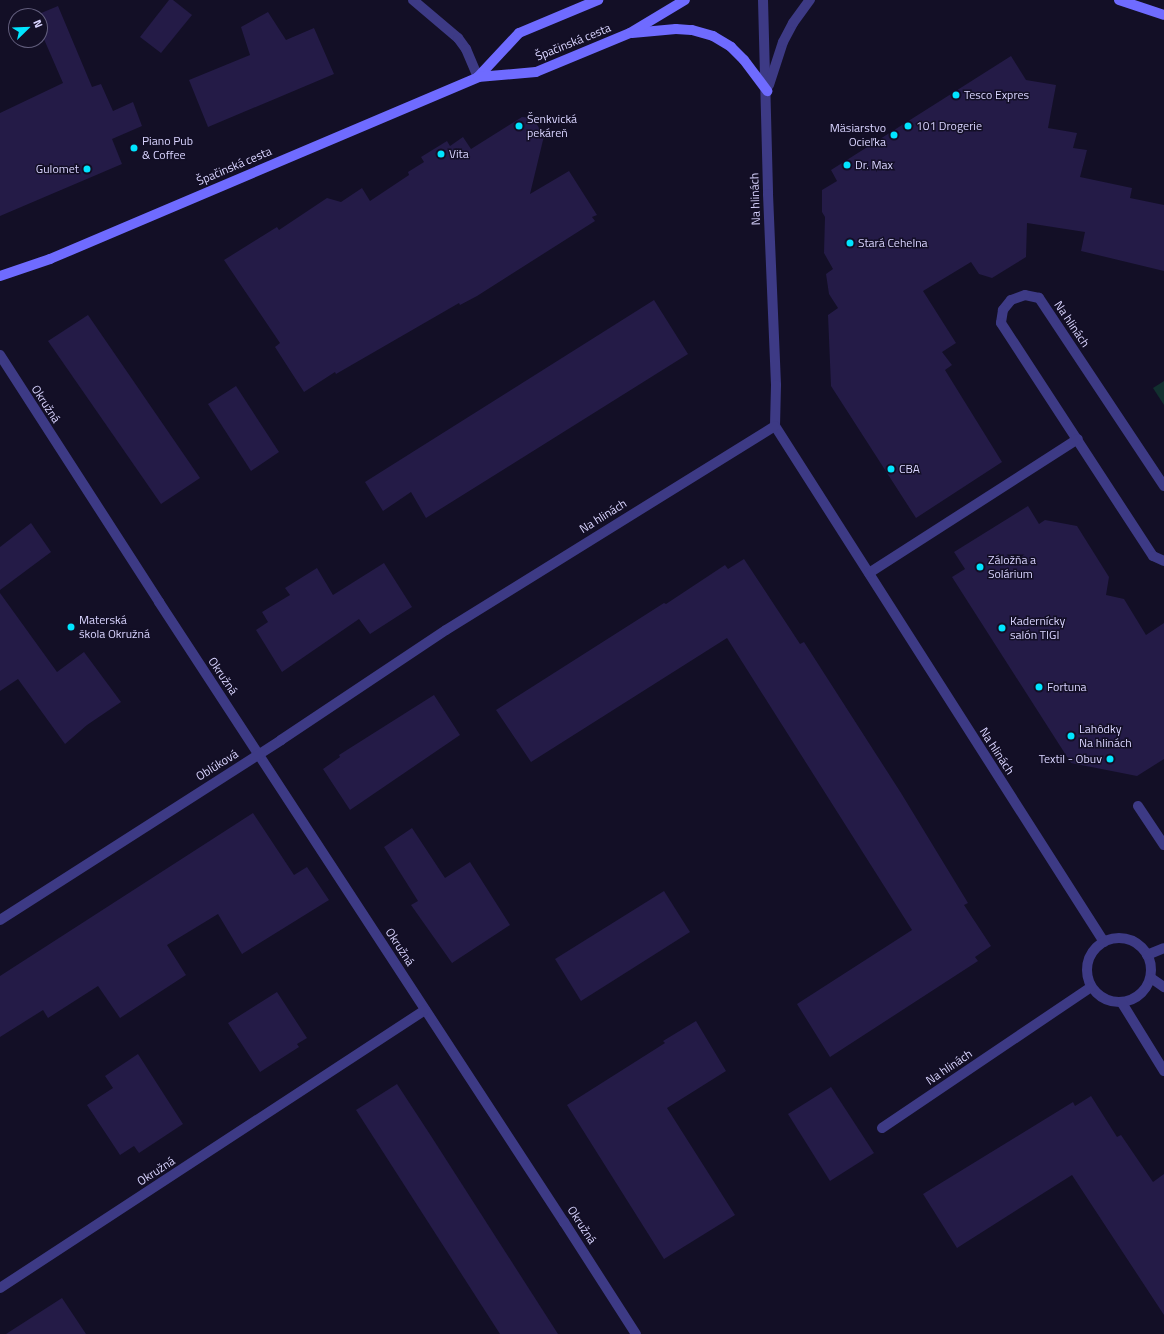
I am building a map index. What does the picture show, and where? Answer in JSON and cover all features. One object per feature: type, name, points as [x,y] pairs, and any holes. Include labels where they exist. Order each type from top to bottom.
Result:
[{"type":"street","points":[[413,0],[458,38],[466,50],[478,77]]},
{"type":"street","name":"Špačinská cesta","points":[[478,77],[519,33],[598,0]]},
{"type":"street","name":"Špačinská cesta","points":[[0,276],[50,259],[478,77],[536,72],[630,33],[685,0]]},
{"type":"street","name":"Na hlinách","points":[[763,0],[767,91],[768,194],[776,385],[775,426],[1104,942]]},
{"type":"street","name":"Na hlinách","points":[[767,91],[783,42],[793,23],[810,0]]},
{"type":"street","points":[[1120,0],[1164,15]]},
{"type":"street","name":"Špačinská cesta","points":[[630,33],[692,30],[713,36],[731,47],[740,56],[767,91]]},
{"type":"street","name":"Na hlinách","points":[[1164,486],[1039,298],[1025,295],[1011,300],[1003,310],[1001,323],[1153,556],[1164,561]]},
{"type":"street","name":"Okružná","points":[[0,355],[159,602],[636,1334]]},
{"type":"street","name":"Na hlinách","points":[[446,630],[775,426]]},
{"type":"street","points":[[869,573],[1078,439]]},
{"type":"street","name":"Oblúková","points":[[0,920],[259,754],[446,630]]},
{"type":"street","points":[[1138,806],[1164,845]]},
{"type":"street","points":[[1113,938],[1126,939],[1137,943],[1147,955],[1151,965],[1151,978],[1145,990],[1135,999],[1122,1003],[1110,1002],[1099,996],[1091,987],[1087,975],[1087,963],[1093,952],[1104,942],[1113,938]]},
{"type":"street","points":[[1147,955],[1164,948]]},
{"type":"street","points":[[1151,978],[1164,987]]},
{"type":"street","name":"Na hlinách","points":[[882,1128],[1091,987]]},
{"type":"street","points":[[1122,1003],[1164,1071]]},
{"type":"street","name":"Okružná","points":[[0,1288],[425,1010]]},
{"type":"green space","points":[[1164,381],[1164,405],[1153,388]]},
{"type":"building","points":[[169,0],[173,0],[192,15],[161,53],[140,37]]},
{"type":"building","points":[[58,6],[92,87],[101,84],[113,111],[133,102],[142,126],[112,139],[122,164],[0,216],[0,113],[63,83],[48,48],[48,10]]},
{"type":"building","points":[[268,12],[286,40],[314,28],[334,74],[208,127],[189,80],[250,55],[241,27]]},
{"type":"building","points":[[1011,56],[1026,80],[1056,85],[1048,128],[1077,133],[1073,148],[1087,150],[1080,177],[1132,188],[1130,198],[1164,205],[1164,271],[1081,251],[1085,232],[1027,223],[1026,257],[992,278],[979,274],[971,262],[923,291],[956,343],[942,352],[952,365],[945,370],[1002,462],[916,518],[831,386],[828,315],[838,308],[829,294],[826,274],[833,269],[824,253],[825,217],[822,212],[822,190],[837,181],[831,170]]},
{"type":"building","points":[[522,117],[533,118],[544,136],[530,194],[569,171],[597,215],[592,217],[595,221],[477,296],[460,305],[459,303],[336,374],[335,372],[304,392],[275,347],[280,343],[224,260],[277,227],[279,230],[327,198],[341,202],[362,188],[370,201],[409,175],[408,172],[424,162],[421,157],[447,141],[450,146],[463,137],[471,149]]},
{"type":"building","points":[[654,300],[688,354],[426,518],[411,492],[383,511],[365,482]]},
{"type":"building","points":[[88,315],[200,478],[161,504],[48,341]]},
{"type":"building","points":[[236,386],[279,452],[251,471],[208,404]]},
{"type":"building","points":[[1028,506],[1039,524],[1045,520],[1077,526],[1109,577],[1106,595],[1124,599],[1146,635],[1164,623],[1164,759],[1137,776],[1071,763],[952,577],[965,569],[954,552]]},
{"type":"building","points":[[31,523],[51,552],[0,590],[0,547]]},
{"type":"building","points":[[744,559],[800,644],[804,642],[901,793],[968,903],[964,905],[991,946],[975,957],[978,961],[830,1057],[797,1004],[912,930],[727,638],[531,762],[496,710],[664,603],[666,604],[725,565],[728,569]]},
{"type":"building","points":[[384,563],[412,607],[370,634],[359,619],[282,672],[256,630],[268,622],[262,612],[290,595],[285,588],[317,568],[333,595]]},
{"type":"building","points":[[0,593],[57,672],[84,652],[121,702],[87,725],[65,744],[18,679],[0,691]]},
{"type":"building","points":[[434,695],[460,735],[350,810],[323,769],[340,757],[339,755]]},
{"type":"building","points":[[253,813],[294,875],[307,867],[329,900],[242,954],[218,914],[167,945],[186,975],[120,1018],[98,986],[48,1018],[43,1010],[0,1037],[0,976]]},
{"type":"building","points":[[412,828],[445,878],[470,862],[510,925],[452,963],[411,905],[418,901],[384,847]]},
{"type":"building","points":[[664,891],[690,932],[581,1001],[555,959]]},
{"type":"building","points":[[277,992],[307,1038],[297,1044],[299,1047],[260,1072],[228,1023]]},
{"type":"building","points":[[696,1021],[726,1071],[667,1108],[735,1215],[664,1259],[567,1105],[665,1043],[663,1041]]},
{"type":"building","points":[[138,1054],[183,1124],[139,1153],[134,1146],[120,1155],[87,1105],[113,1088],[105,1076]]},
{"type":"building","points":[[397,1084],[558,1334],[500,1334],[356,1110]]},
{"type":"building","points":[[831,1087],[874,1153],[830,1181],[788,1114]]},
{"type":"building","points":[[1091,1096],[1117,1137],[1121,1135],[1153,1182],[1164,1174],[1164,1315],[1072,1175],[957,1248],[923,1194],[1073,1102],[1075,1106]]},
{"type":"building","points":[[62,1298],[86,1334],[6,1334]]},
{"type":"place","name":"Tesco Expres","points":[[956,95]]},
{"type":"place","name":"Šenkvická pekáreň","points":[[519,126]]},
{"type":"place","name":"101 Drogerie","points":[[908,126]]},
{"type":"place","name":"Mäsiarstvo Ocieľka","points":[[894,135]]},
{"type":"place","name":"Piano Pub & Coffee","points":[[134,148]]},
{"type":"place","name":"Vita","points":[[441,154]]},
{"type":"place","name":"Dr. Max","points":[[847,165]]},
{"type":"place","name":"Gulomet","points":[[87,169]]},
{"type":"place","name":"Stará Cehelna","points":[[850,243]]},
{"type":"place","name":"CBA","points":[[891,469]]},
{"type":"place","name":"Záložňa a Solárium","points":[[980,567]]},
{"type":"place","name":"Materská škola Okružná","points":[[71,627]]},
{"type":"place","name":"Kadernícky salón TIGI","points":[[1002,628]]},
{"type":"place","name":"Fortuna","points":[[1039,687]]},
{"type":"place","name":"Lahôdky Na hlinách","points":[[1071,736]]},
{"type":"place","name":"Textil - Obuv","points":[[1110,759]]}]
